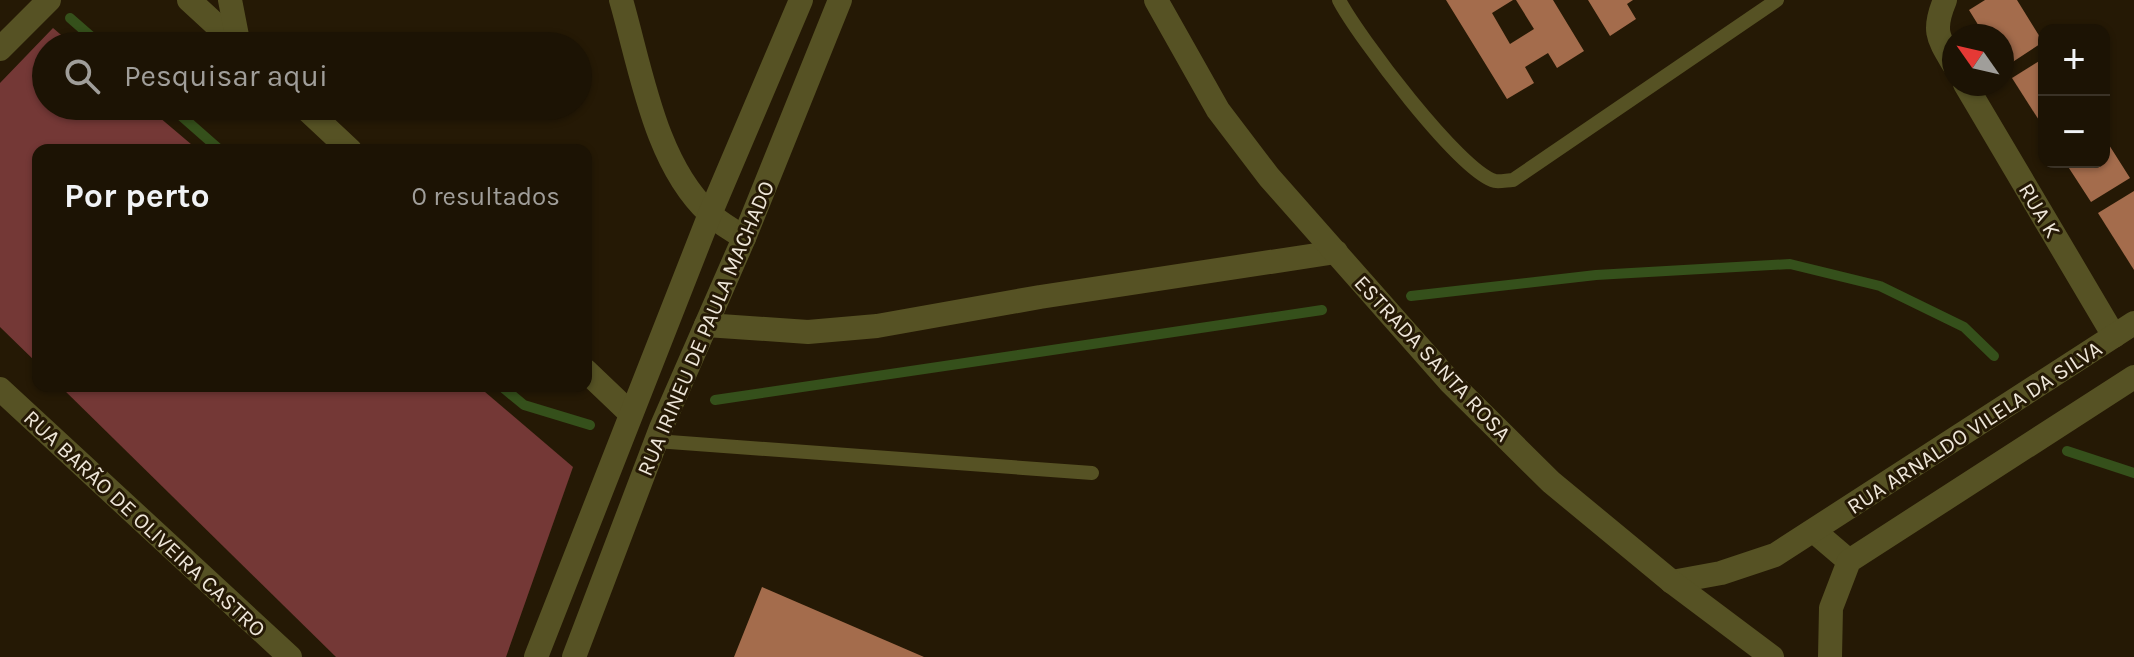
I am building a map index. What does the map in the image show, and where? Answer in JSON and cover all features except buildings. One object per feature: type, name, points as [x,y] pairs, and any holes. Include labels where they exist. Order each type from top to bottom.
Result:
[{"type":"street","points":[[0,49],[49,0]]},
{"type":"street","points":[[189,0],[224,32]]},
{"type":"street","points":[[230,0],[236,32]]},
{"type":"street","points":[[621,0],[668,156],[682,182],[710,214],[744,238]]},
{"type":"street","name":"RUA IRINEU DE PAULA MACHADO","points":[[536,657],[710,214],[801,0]]},
{"type":"street","name":"RUA IRINEU DE PAULA MACHADO","points":[[574,657],[656,441],[744,238],[840,0]]},
{"type":"street","name":"ESTRADA SANTA ROSA","points":[[1156,0],[1218,110],[1269,177],[1473,405],[1551,482],[1672,582],[1772,657]]},
{"type":"street","points":[[1942,45],[1936,35],[1938,16],[1945,0]]},
{"type":"street","name":"RUA K","points":[[1973,96],[2124,330]]},
{"type":"street","points":[[318,120],[344,144]]},
{"type":"street","points":[[706,325],[808,332],[877,326],[1040,297],[1336,252]]},
{"type":"street","name":"RUA ARNALDO VILELA DA SILVA","points":[[1672,582],[1721,573],[1775,555],[2124,330]]},
{"type":"street","points":[[592,377],[630,413]]},
{"type":"street","name":"RUA ARNALDO VILELA DA SILVA","points":[[1849,561],[2134,377]]},
{"type":"street","name":"RUA BARÃO DE OLIVEIRA CASTRO","points":[[0,389],[290,657]]},
{"type":"street","points":[[1815,532],[1849,561],[1831,608],[1830,657]]},
{"type":"lane","points":[[1339,0],[1369,50],[1460,157],[1496,181],[1513,180],[1777,0]]},
{"type":"lane","points":[[656,441],[1092,473]]},
{"type":"shaded area","points":[[32,50],[32,120],[163,120],[191,144],[32,144],[32,358],[0,327],[0,83]]},
{"type":"shaded area","points":[[66,392],[485,392],[573,467],[506,657],[336,657]]},
{"type":"waterway","points":[[70,18],[86,32]]},
{"type":"waterway","points":[[186,120],[213,144]]},
{"type":"waterway","points":[[1411,296],[1596,275],[1790,264],[1880,286],[1964,327],[1994,356]]},
{"type":"waterway","points":[[715,400],[1322,310]]},
{"type":"waterway","points":[[508,392],[524,405],[590,425]]},
{"type":"waterway","points":[[2067,451],[2134,473]]}]
